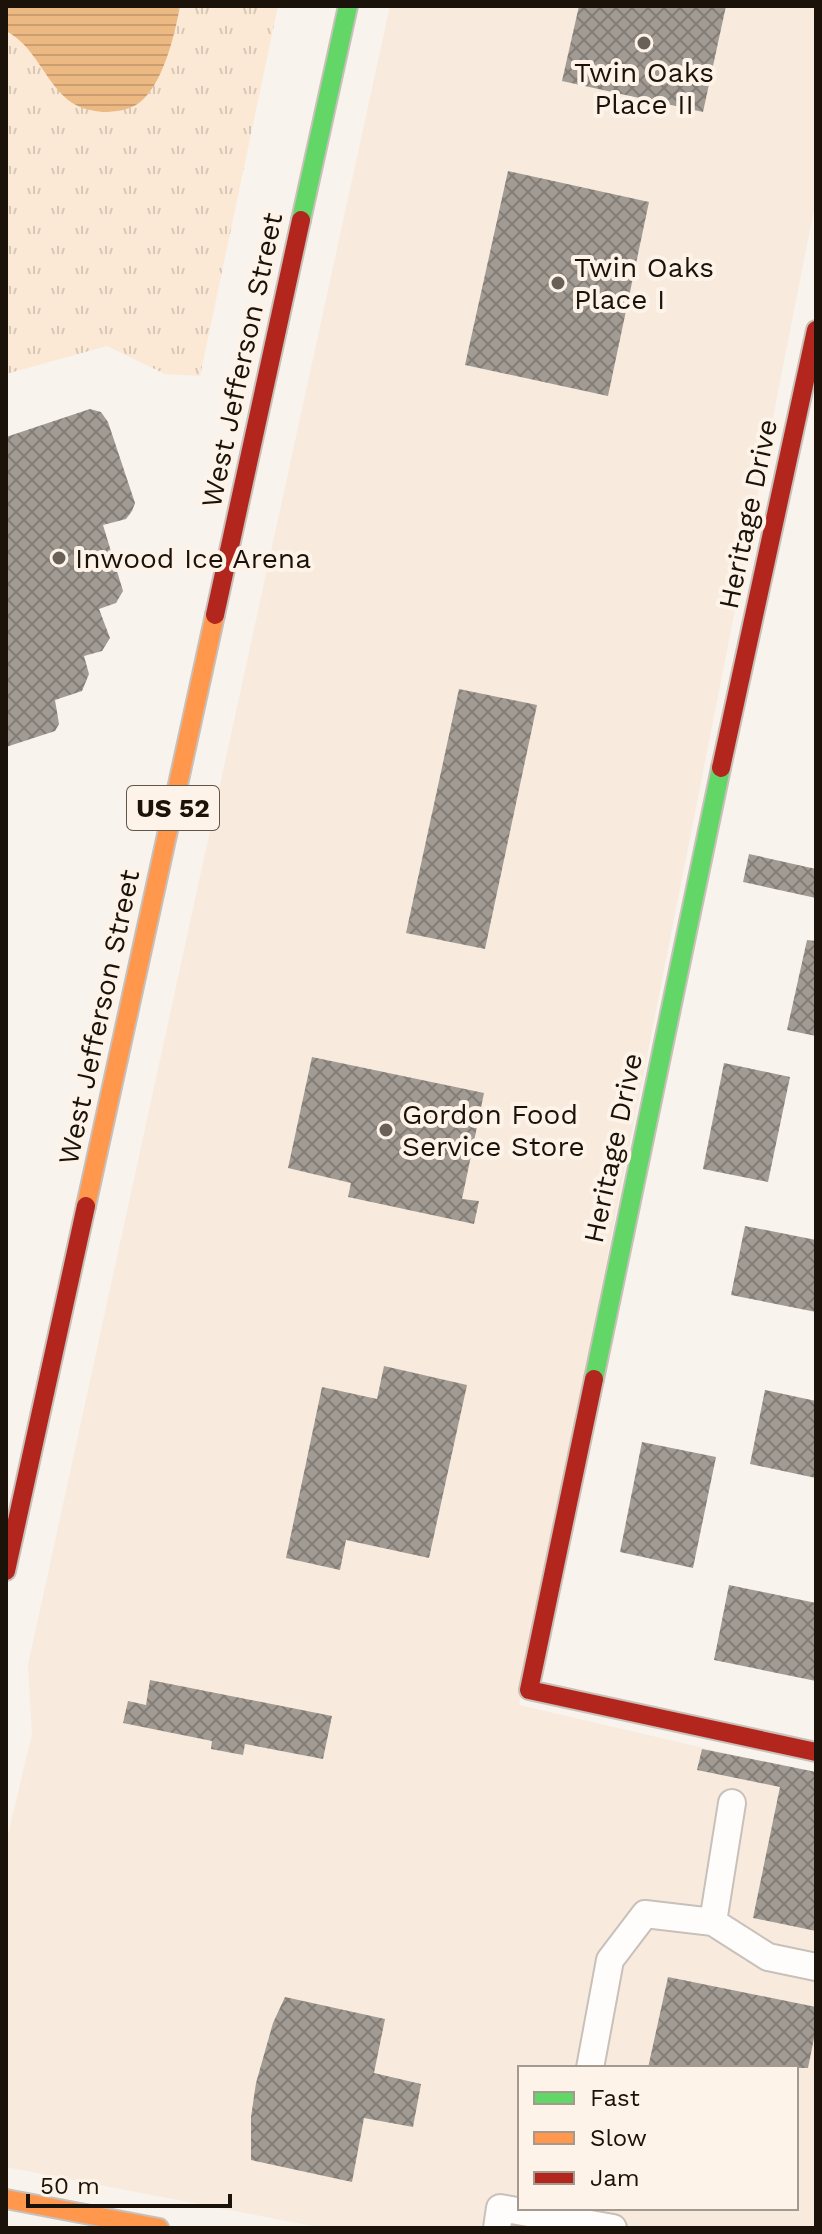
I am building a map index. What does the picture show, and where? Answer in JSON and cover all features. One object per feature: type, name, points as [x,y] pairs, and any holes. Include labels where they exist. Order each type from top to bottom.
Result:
[{"type":"street","name":"West Jefferson Street","points":[[6,1571],[348,6]]},
{"type":"street","name":"Heritage Drive","points":[[816,330],[529,1690],[816,1752]]},
{"type":"street","points":[[713,1922],[732,1803]]},
{"type":"street","points":[[590,2066],[610,1960],[645,1914],[713,1922],[768,1957],[816,1967]]},
{"type":"street","points":[[6,2199],[159,2228]]},
{"type":"street","points":[[497,2228],[500,2208],[518,2209]]},
{"type":"street","points":[[525,2210],[563,2213],[613,2228]]},
{"type":"shaded area","points":[[6,6],[180,6],[167,58],[155,84],[139,103],[117,111],[103,112],[76,105],[60,92],[25,45],[6,31]]},
{"type":"shaded area","points":[[390,6],[816,6],[816,199],[519,1705],[816,1774],[816,2228],[323,2228],[6,2167],[6,1843],[32,1734],[28,1665]]},
{"type":"green space","points":[[6,6],[278,6],[200,376],[165,374],[107,346],[6,374]]},
{"type":"building","name":"Twin Oaks Place II","points":[[579,6],[726,6],[703,112],[562,81]]},
{"type":"building","name":"Twin Oaks Place I","points":[[508,171],[649,202],[608,396],[465,365]]},
{"type":"building","name":"Inwood Ice Arena","points":[[90,409],[101,412],[108,422],[135,503],[126,519],[103,525],[123,591],[116,603],[99,609],[110,638],[102,651],[84,656],[89,674],[82,691],[55,700],[59,724],[55,731],[6,747],[6,437]]},
{"type":"building","points":[[459,689],[537,705],[485,949],[406,933]]},
{"type":"building","points":[[749,854],[816,869],[816,898],[743,882]]},
{"type":"building","points":[[807,940],[816,941],[816,1036],[787,1030]]},
{"type":"building","name":"Gordon Food Service Store","points":[[312,1057],[484,1093],[462,1199],[479,1201],[474,1224],[348,1197],[351,1183],[288,1168]]},
{"type":"building","points":[[724,1063],[790,1077],[768,1182],[703,1169]]},
{"type":"building","points":[[745,1226],[816,1240],[816,1312],[731,1295]]},
{"type":"building","points":[[384,1366],[467,1385],[429,1558],[346,1540],[340,1570],[286,1558],[322,1387],[377,1399]]},
{"type":"building","points":[[765,1390],[816,1401],[816,1478],[750,1464]]},
{"type":"building","points":[[642,1442],[716,1457],[693,1568],[620,1552]]},
{"type":"building","points":[[729,1585],[816,1603],[816,1681],[714,1660]]},
{"type":"building","points":[[150,1680],[332,1716],[323,1759],[245,1744],[243,1755],[211,1749],[212,1741],[123,1723],[128,1701],[146,1705]]},
{"type":"building","points":[[702,1749],[816,1772],[816,1931],[753,1918],[780,1787],[697,1770]]},
{"type":"building","points":[[668,1977],[816,2007],[816,2028],[808,2068],[648,2066]]},
{"type":"building","points":[[285,1997],[385,2019],[374,2073],[421,2084],[413,2127],[364,2118],[352,2182],[251,2160],[251,2117],[256,2083],[273,2023]]},
{"type":"traffic: fast","points":[[301,220],[348,6]]},
{"type":"traffic: fast","points":[[594,1379],[721,768]]},
{"type":"traffic: slow","points":[[86,1206],[215,615]]},
{"type":"traffic: slow","points":[[6,2199],[159,2228]]},
{"type":"traffic: jam","points":[[215,615],[301,220]]},
{"type":"traffic: jam","points":[[721,768],[816,330]]},
{"type":"traffic: jam","points":[[6,1571],[86,1206]]},
{"type":"traffic: jam","points":[[594,1379],[529,1690],[816,1752]]},
{"type":"place","name":"Twin Oaks Place II","points":[[644,43]]},
{"type":"place","name":"Twin Oaks Place I","points":[[558,283]]},
{"type":"place","name":"Inwood Ice Arena","points":[[59,558]]},
{"type":"place","name":"Gordon Food Service Store","points":[[386,1130]]}]
